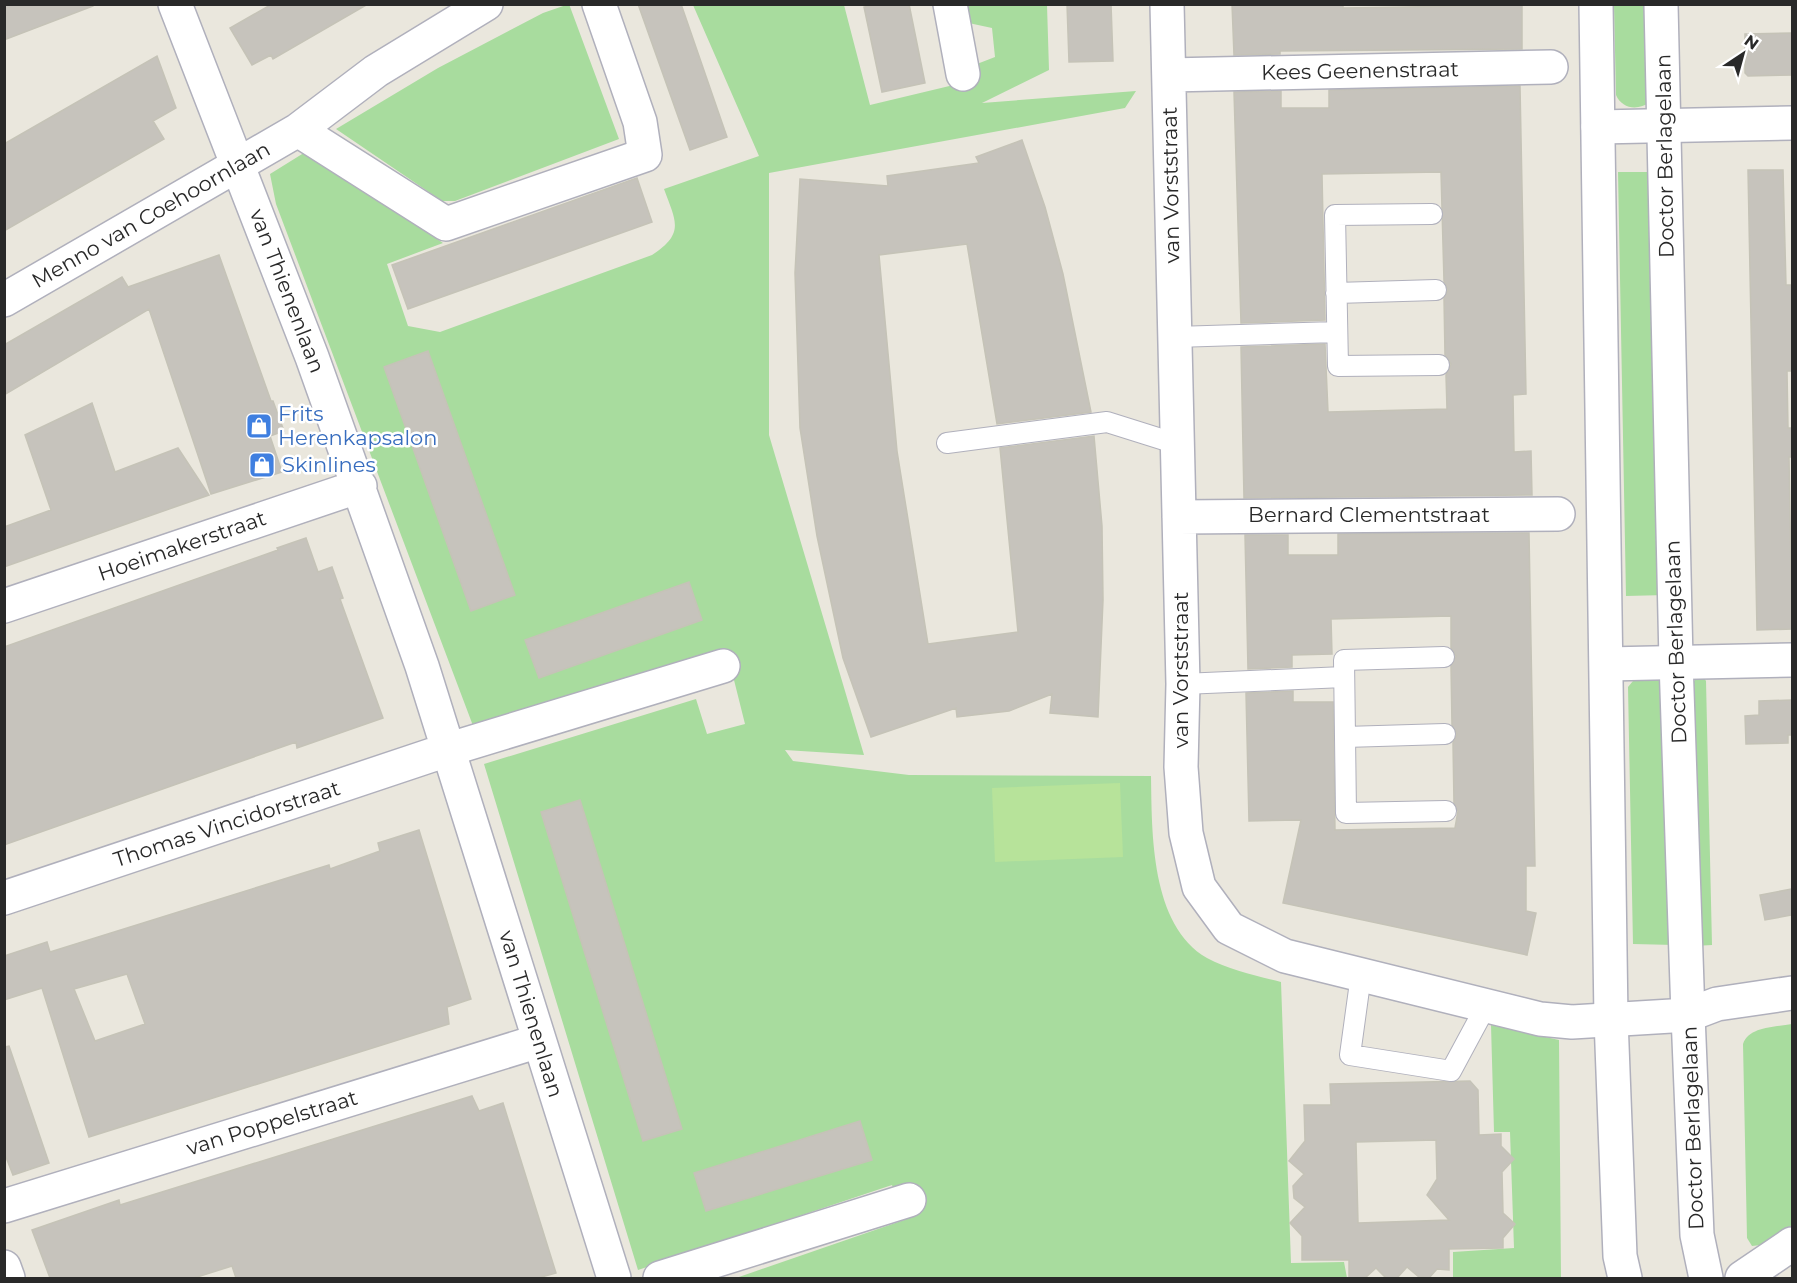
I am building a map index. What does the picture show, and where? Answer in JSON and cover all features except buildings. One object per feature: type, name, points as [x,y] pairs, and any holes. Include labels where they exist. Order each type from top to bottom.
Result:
[{"type":"street","name":"van Thienenlaan","points":[[175,4],[216,115],[238,163],[360,486],[450,749],[614,1278]]},
{"type":"street","name":"Menno van Coehoornlaan","points":[[4,300],[298,130],[376,71],[486,4]]},
{"type":"street","points":[[298,130],[446,224],[645,155],[640,122],[599,4]]},
{"type":"street","points":[[950,4],[963,74]]},
{"type":"street","name":"van Vorststraat","points":[[1167,4],[1183,684],[1180,767],[1186,833],[1199,887],[1229,928],[1285,956],[1540,1019],[1572,1022],[1688,1015],[1717,1004],[1792,993]]},
{"type":"street","points":[[1596,4],[1611,1019],[1620,1256],[1625,1278]]},
{"type":"street","name":"Doctor Berlagelaan","points":[[1661,4],[1676,661],[1688,1015],[1697,1235],[1706,1278]]},
{"type":"street","name":"Kees Geenenstraat","points":[[1169,75],[1551,67]]},
{"type":"street","points":[[1598,127],[1792,123]]},
{"type":"street","name":"Hoeimakerstraat","points":[[4,606],[360,486]]},
{"type":"street","name":"Bernard Clementstraat","points":[[1179,517],[1558,514]]},
{"type":"street","points":[[1607,664],[1676,661],[1713,664],[1792,660]]},
{"type":"street","points":[[450,749],[723,666]]},
{"type":"street","name":"Thomas Vincidorstraat","points":[[4,898],[450,749]]},
{"type":"street","name":"van Poppelstraat","points":[[4,1206],[539,1041]]},
{"type":"street","points":[[660,1278],[909,1200]]},
{"type":"street","points":[[1742,1278],[1792,1244]]},
{"type":"street","points":[[4,1268],[8,1278]]},
{"type":"lane","points":[[1432,214],[1335,215],[1338,366],[1439,365]]},
{"type":"lane","points":[[1336,293],[1436,290]]},
{"type":"lane","points":[[1175,337],[1337,332]]},
{"type":"lane","points":[[947,443],[1107,422],[1177,444]]},
{"type":"lane","points":[[1444,657],[1344,660],[1344,677],[1346,813],[1446,811]]},
{"type":"lane","points":[[1183,684],[1344,677]]},
{"type":"lane","points":[[1345,737],[1445,734]]},
{"type":"lane","points":[[1361,975],[1350,1054],[1451,1071],[1486,1006]]},
{"type":"green space","points":[[569,4],[619,139],[455,201],[442,201],[336,129],[438,68],[543,13]]},
{"type":"green space","points":[[693,5],[844,5],[870,105],[962,83],[964,69],[995,57],[992,28],[964,22],[961,5],[1047,5],[1049,70],[982,103],[1136,91],[1125,108],[769,173],[769,435],[864,755],[785,750],[793,761],[909,775],[1151,776],[1152,823],[1158,876],[1164,901],[1174,924],[1188,943],[1207,958],[1234,969],[1281,982],[1291,1263],[1344,1262],[1347,1278],[736,1278],[904,1220],[892,1185],[638,1270],[484,764],[696,699],[707,734],[745,724],[728,656],[475,731],[276,204],[270,174],[307,151],[443,243],[387,264],[408,326],[440,332],[652,255],[669,240],[675,226],[664,189],[759,156]]},
{"type":"green space","points":[[1614,5],[1656,5],[1650,102],[1640,107],[1626,106],[1616,95]]},
{"type":"green space","points":[[1618,172],[1658,172],[1666,595],[1626,596]]},
{"type":"green space","points":[[1638,675],[1666,680],[1675,945],[1633,944],[1628,687]]},
{"type":"green space","points":[[1704,678],[1706,681],[1712,945],[1694,946],[1687,688],[1695,680]]},
{"type":"green space","points":[[1120,783],[1123,857],[995,862],[992,788]]},
{"type":"green space","points":[[1792,1024],[1792,1225],[1761,1245],[1752,1246],[1747,1238],[1743,1044],[1746,1038],[1757,1031]]},
{"type":"green space","points":[[1491,1025],[1559,1040],[1561,1278],[1453,1278],[1453,1252],[1514,1248],[1510,1132],[1494,1132]]},
{"type":"place","name":"Frits Herenkapsalon","points":[[259,426]]},
{"type":"place","name":"Skinlines","points":[[262,465]]}]
